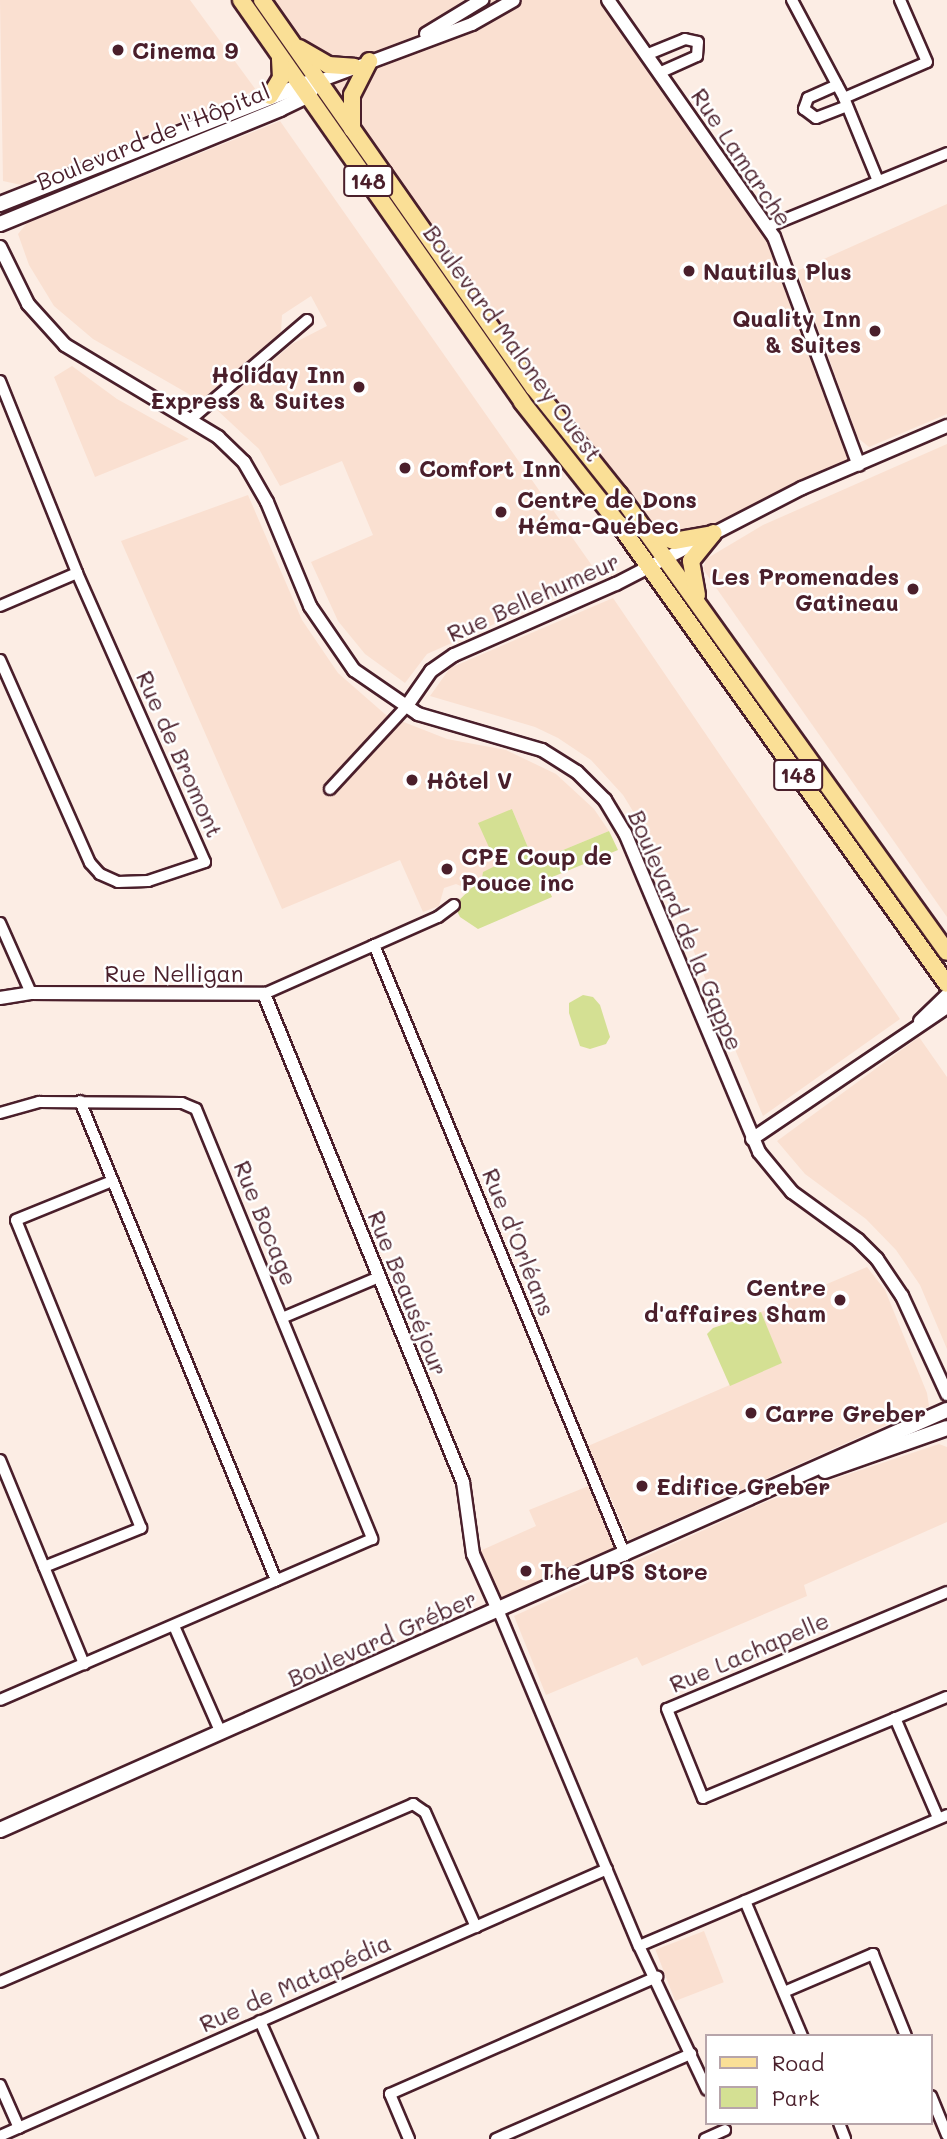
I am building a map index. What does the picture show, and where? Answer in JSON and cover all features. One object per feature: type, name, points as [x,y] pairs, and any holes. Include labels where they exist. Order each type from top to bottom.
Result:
[{"type":"main road","name":"Boulevard Maloney Ouest","points":[[241,0],[462,315],[649,566],[947,984]]},
{"type":"main road","name":"Boulevard Maloney Ouest","points":[[262,0],[317,82],[477,306],[665,559],[947,952]]},
{"type":"main road","points":[[288,38],[319,62],[362,64],[352,95],[352,129]]},
{"type":"main road","points":[[270,96],[282,74],[280,58]]},
{"type":"main road","name":"Boulevard de l'Hôpital","points":[[0,224],[317,82]]},
{"type":"main road","name":"Boulevard de l'Hôpital","points":[[0,204],[270,96],[303,90]]},
{"type":"main road","points":[[462,315],[477,306]]},
{"type":"main road","points":[[646,533],[674,541],[714,533]]},
{"type":"main road","points":[[704,614],[690,567],[694,554],[714,533]]},
{"type":"main road","name":"Boulevard Gréber","points":[[0,1830],[499,1612],[780,1485],[860,1445],[947,1410]]},
{"type":"main road","name":"Boulevard Gréber","points":[[780,1485],[947,1428]]},
{"type":"street","name":"Boulevard de l'Hôpital","points":[[407,45],[482,0]]},
{"type":"street","name":"Boulevard de l'Hôpital","points":[[317,82],[407,45],[472,24],[514,0]]},
{"type":"street","name":"Rue Lamarche","points":[[608,0],[767,227],[859,465]]},
{"type":"street","points":[[793,0],[846,102],[878,181]]},
{"type":"street","points":[[837,85],[808,98],[804,109],[816,118],[927,62],[900,0]]},
{"type":"street","name":"Rue Lamarche","points":[[646,55],[684,39],[698,42],[697,56],[659,73]]},
{"type":"street","points":[[767,227],[947,152]]},
{"type":"street","name":"Boulevard de la Gappe","points":[[0,247],[30,307],[65,345],[226,443],[250,469],[310,606],[335,647],[354,670],[406,707],[447,724],[507,737],[542,750],[577,772],[605,800],[625,833],[752,1139],[792,1192],[858,1240],[877,1259],[902,1296],[947,1394]]},
{"type":"street","points":[[190,420],[307,320]]},
{"type":"street","name":"Rue de Bromont","points":[[0,382],[76,573],[205,862],[148,881],[118,882],[100,874],[90,863],[0,660]]},
{"type":"street","name":"Rue Bellehumeur","points":[[330,789],[406,707],[441,662],[947,426]]},
{"type":"street","points":[[0,606],[76,573]]},
{"type":"street","name":"Rue Nelligan","points":[[0,998],[31,993],[264,994],[438,917],[454,905]]},
{"type":"street","points":[[0,923],[31,993]]},
{"type":"street","name":"Rue d'Orléans","points":[[374,944],[625,1555]]},
{"type":"street","name":"Rue Beauséjour","points":[[264,994],[463,1482],[472,1554],[499,1612]]},
{"type":"street","points":[[919,1022],[947,995]]},
{"type":"street","points":[[752,1139],[919,1022],[947,1007]]},
{"type":"street","name":"Rue Bocage","points":[[0,1113],[39,1101],[182,1103],[196,1109],[372,1539],[276,1580]]},
{"type":"street","points":[[0,1700],[276,1580],[80,1101]]},
{"type":"street","points":[[44,1567],[141,1528],[16,1220],[112,1181]]},
{"type":"street","points":[[282,1318],[379,1277]]},
{"type":"street","points":[[0,1460],[84,1664]]},
{"type":"street","name":"Rue Lachapelle","points":[[947,1592],[667,1709],[703,1798],[947,1697]]},
{"type":"street","points":[[499,1612],[639,1946],[657,1977],[706,2088]]},
{"type":"street","points":[[174,1626],[221,1733]]},
{"type":"street","points":[[639,1946],[942,1816],[895,1718]]},
{"type":"street","points":[[0,1982],[407,1804],[418,1805],[425,1812],[476,1927]]},
{"type":"street","name":"Rue de Matapédia","points":[[0,2136],[607,1869]]},
{"type":"street","points":[[745,1901],[801,2034]]},
{"type":"street","points":[[784,1992],[873,1954],[905,2034]]},
{"type":"street","points":[[409,2139],[390,2094],[657,1977]]},
{"type":"street","points":[[260,2021],[312,2139]]},
{"type":"street","points":[[496,2139],[691,2054]]},
{"type":"street","points":[[0,2085],[19,2128]]},
{"type":"street","points":[[933,2101],[947,2135]]},
{"type":"street","points":[[705,2139],[725,2131]]},
{"type":"shaded area","points":[[0,0],[190,0],[256,90],[26,186],[3,181]]},
{"type":"shaded area","points":[[262,0],[608,0],[767,227],[859,465],[665,559]]},
{"type":"shaded area","points":[[280,121],[600,577],[427,654],[405,683],[365,654],[338,621],[311,562],[373,535],[342,461],[280,486],[259,449],[216,409],[292,344],[327,326],[311,296],[282,315],[281,332],[201,401],[93,339],[54,306],[29,265],[18,234],[27,223]]},
{"type":"shaded area","points":[[947,204],[947,414],[869,447],[858,438],[797,271]]},
{"type":"shaded area","points":[[72,366],[117,399],[189,439],[95,477],[54,377]]},
{"type":"shaded area","name":"Les Promenades Gatineau","points":[[947,444],[947,917],[703,569],[706,559],[763,525]]},
{"type":"shaded area","points":[[248,495],[302,620],[338,673],[386,715],[447,739],[506,750],[556,774],[594,809],[609,831],[534,862],[512,809],[497,865],[470,890],[456,884],[444,888],[439,906],[423,912],[400,860],[282,909],[121,541]]},
{"type":"shaded area","points":[[613,598],[900,1019],[763,1116],[639,821],[623,795],[591,760],[558,738],[535,727],[430,696],[450,668]]},
{"type":"shaded area","points":[[919,1037],[947,1077],[947,1349],[920,1285],[896,1250],[866,1219],[805,1174],[777,1141]]},
{"type":"shaded area","points":[[867,1267],[885,1290],[927,1393],[929,1406],[629,1540],[588,1446],[781,1363],[761,1312]]},
{"type":"shaded area","points":[[939,1444],[947,1447],[947,1522],[804,1585],[807,1596],[642,1666],[637,1657],[546,1695],[514,1616],[768,1501]]},
{"type":"shaded area","points":[[596,1483],[625,1555],[499,1612],[473,1554],[536,1526],[529,1510]]},
{"type":"shaded area","points":[[704,1931],[724,1982],[675,2001],[655,1950]]},
{"type":"green space","points":[[512,809],[534,862],[609,831],[618,850],[545,880],[552,897],[478,929],[460,917],[454,905],[482,878],[483,872],[497,865],[478,823]]},
{"type":"green space","points":[[583,995],[593,997],[600,1005],[610,1037],[606,1044],[590,1049],[580,1046],[569,1013],[569,1003]]},
{"type":"green space","points":[[761,1312],[782,1363],[730,1386],[707,1334],[713,1328]]},
{"type":"place","name":"Cinema 9","points":[[118,50]]},
{"type":"place","name":"Nautilus Plus","points":[[689,271]]},
{"type":"place","name":"Quality Inn & Suites","points":[[875,331]]},
{"type":"place","name":"Holiday Inn Express & Suites","points":[[359,387]]},
{"type":"place","name":"Comfort Inn","points":[[405,468]]},
{"type":"place","name":"Centre de Dons Héma-Québec","points":[[501,512]]},
{"type":"place","name":"Les Promenades Gatineau","points":[[913,589]]},
{"type":"place","name":"Hôtel V","points":[[412,780]]},
{"type":"place","name":"CPE Coup de Pouce inc","points":[[447,869]]},
{"type":"place","name":"Centre d'affaires Sham","points":[[840,1300]]},
{"type":"place","name":"Carre Greber","points":[[751,1413]]},
{"type":"place","name":"Edifice Greber","points":[[642,1486]]},
{"type":"place","name":"The UPS Store","points":[[526,1571]]}]
